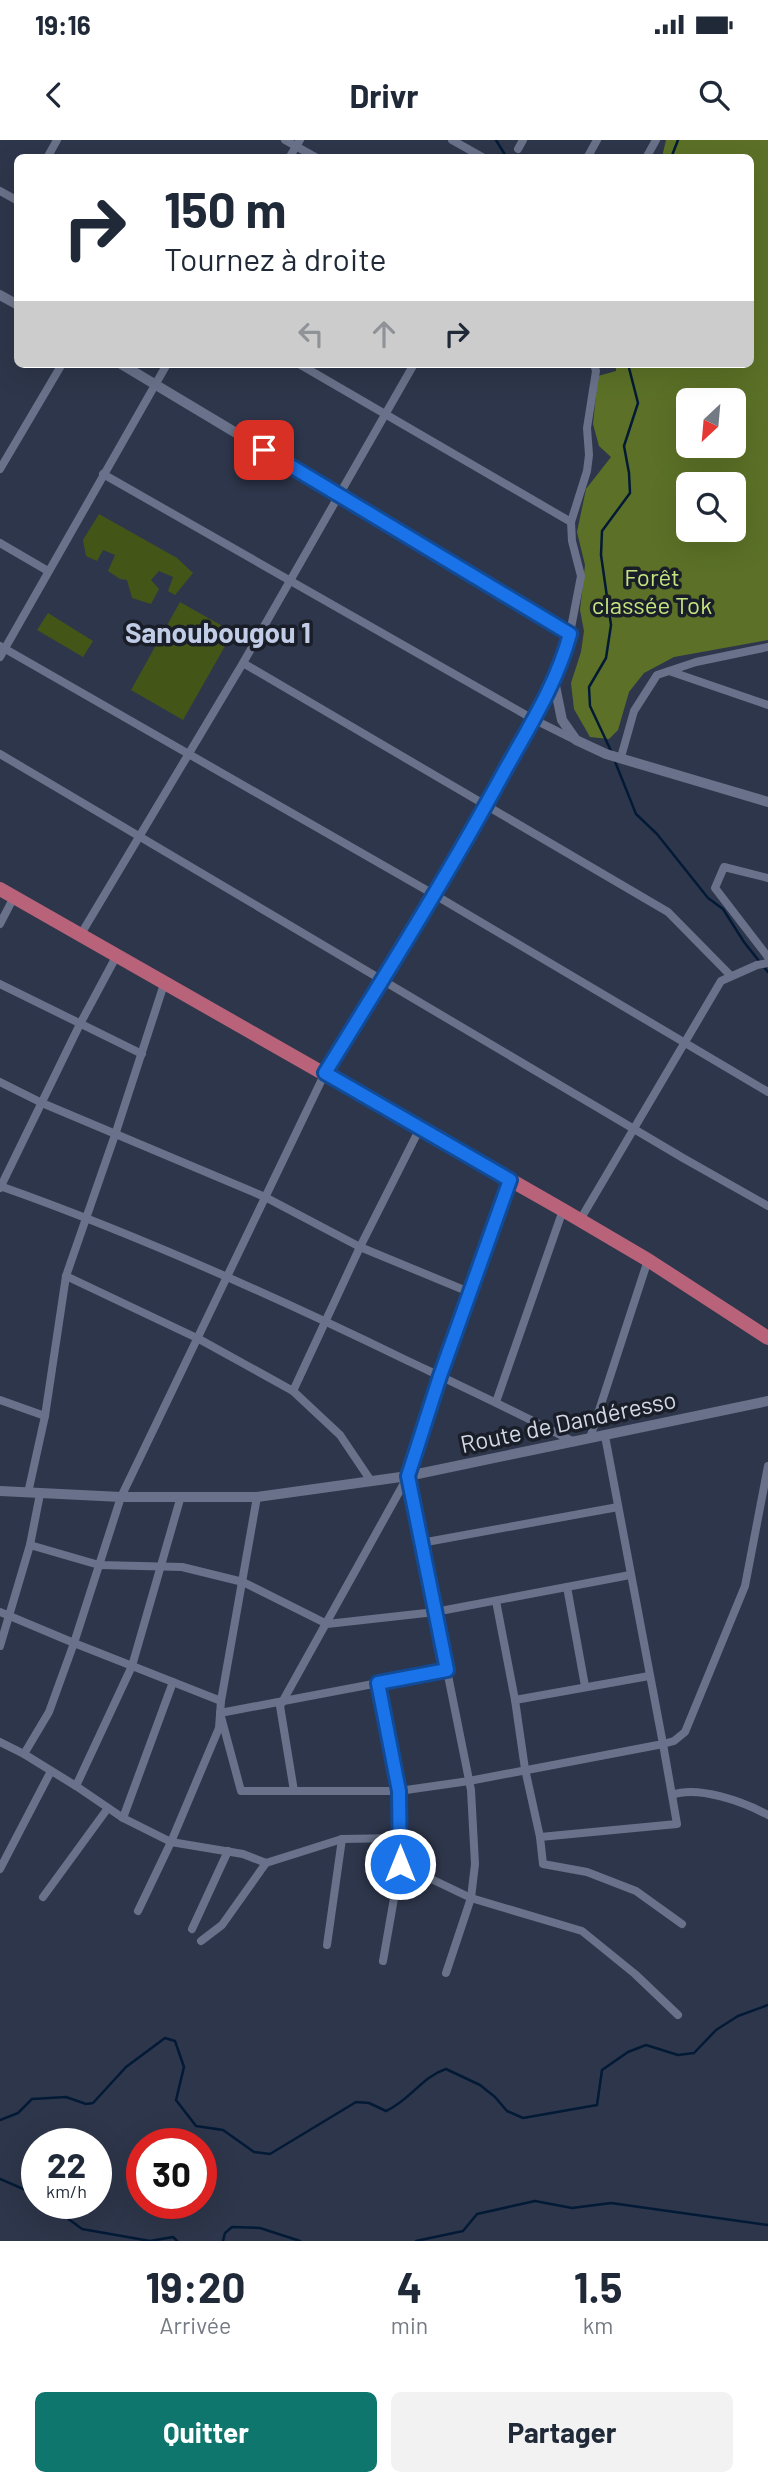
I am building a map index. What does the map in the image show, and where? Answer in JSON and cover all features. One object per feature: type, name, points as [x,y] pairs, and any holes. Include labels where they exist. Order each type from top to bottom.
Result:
[{"type":"highway","points":[[0,888],[563,1210],[648,1260],[768,1338]]},
{"type":"street","points":[[285,140],[298,143],[312,154]]},
{"type":"street","points":[[452,140],[477,154]]},
{"type":"street","points":[[518,149],[523,140]]},
{"type":"street","points":[[0,469],[60,368]]},
{"type":"street","points":[[128,368],[570,634]]},
{"type":"street","points":[[165,368],[1,651],[435,895],[561,971],[686,1041],[768,1092]]},
{"type":"street","points":[[307,368],[571,522]]},
{"type":"street","points":[[81,934],[243,663],[412,368]]},
{"type":"street","points":[[24,1754],[49,1712],[121,1497],[325,1073],[435,895],[554,681],[570,634],[581,576],[572,541],[571,522],[584,484],[589,455],[587,428],[595,368]]},
{"type":"street","points":[[103,474],[533,719],[606,754],[768,802]]},
{"type":"street","points":[[0,543],[48,571]]},
{"type":"street","points":[[620,757],[634,710],[657,675],[696,662],[768,647]]},
{"type":"street","points":[[243,663],[668,912],[731,976]]},
{"type":"street","points":[[668,671],[768,705]]},
{"type":"street","points":[[554,681],[562,720],[576,740]]},
{"type":"street","points":[[0,754],[768,1206]]},
{"type":"street","points":[[768,878],[724,867],[715,888],[768,957]]},
{"type":"street","points":[[0,924],[14,897]]},
{"type":"street","points":[[117,955],[0,1187],[86,1217],[326,1321],[574,1442]]},
{"type":"street","points":[[580,1220],[721,981],[768,963]]},
{"type":"street","points":[[28,1493],[45,1416],[66,1276],[165,981]]},
{"type":"street","points":[[0,984],[142,1054]]},
{"type":"street","points":[[0,1082],[265,1197],[360,1247],[469,1292]]},
{"type":"street","points":[[293,1391],[360,1247],[420,1128]]},
{"type":"street","points":[[294,1791],[280,1706],[408,1476],[440,1376],[510,1180]]},
{"type":"street","points":[[496,1402],[563,1210]]},
{"type":"street","points":[[590,1438],[648,1260]]},
{"type":"street","points":[[66,1276],[199,1339],[293,1391],[340,1435],[371,1481]]},
{"type":"street","points":[[0,1399],[45,1416]]},
{"type":"street","name":"Route de Dandéresso","points":[[0,1491],[121,1497],[257,1497],[408,1476],[768,1401]]},
{"type":"street","points":[[540,1837],[677,1824],[605,1436]]},
{"type":"street","points":[[220,1713],[241,1791],[399,1791],[470,1782],[674,1741],[685,1732],[745,1586],[768,1466]]},
{"type":"street","points":[[408,1476],[470,1782],[475,1864],[471,1898],[446,1972]]},
{"type":"street","points":[[0,1646],[4,1614],[30,1545],[40,1494]]},
{"type":"street","points":[[76,1786],[132,1666],[181,1496]]},
{"type":"street","points":[[138,1911],[171,1842],[219,1728],[220,1701],[257,1497]]},
{"type":"street","points":[[421,1544],[618,1507]]},
{"type":"street","points":[[30,1545],[99,1565],[182,1567],[243,1582],[327,1624],[435,1612],[630,1575]]},
{"type":"street","points":[[567,1587],[585,1686]]},
{"type":"street","points":[[496,1601],[543,1864],[587,1872],[636,1891],[682,1924]]},
{"type":"street","points":[[4,1614],[220,1701]]},
{"type":"street","points":[[220,1713],[447,1670]]},
{"type":"street","points":[[515,1700],[649,1676]]},
{"type":"street","points":[[123,1818],[173,1682]]},
{"type":"street","points":[[378,1683],[399,1791],[400,1838],[400,1864],[383,1961]]},
{"type":"street","points":[[0,1742],[76,1786],[123,1818],[171,1842],[243,1854],[266,1863]]},
{"type":"street","points":[[0,1869],[51,1771]]},
{"type":"street","points":[[672,1795],[684,1791],[745,1802],[768,1815]]},
{"type":"street","points":[[43,1897],[108,1808]]},
{"type":"street","points":[[201,1941],[222,1925],[266,1863],[342,1839],[400,1838]]},
{"type":"street","points":[[327,1945],[342,1839]]},
{"type":"street","points":[[192,1929],[228,1851]]},
{"type":"street","points":[[400,1864],[471,1898],[582,1931],[635,1974],[677,2015]]},
{"type":"green space","name":"Forêt classée Tok","points":[[666,140],[768,140],[768,640],[674,657],[644,673],[629,692],[618,730],[609,739],[590,737],[574,709],[571,683],[581,652],[584,631],[580,610],[585,565],[577,532],[586,489],[611,457],[599,446],[593,424],[598,376],[616,371],[616,368],[754,368],[754,154],[663,154]]},
{"type":"green space","points":[[99,514],[177,558],[193,573],[175,595],[168,591],[173,577],[159,571],[151,580],[159,589],[151,604],[132,598],[127,580],[108,571],[115,555],[103,550],[97,561],[86,556],[83,540]]},
{"type":"green space","points":[[180,602],[233,632],[183,720],[131,690]]},
{"type":"green space","points":[[48,613],[93,641],[83,657],[37,630]]},
{"type":"waterway","points":[[496,140],[505,154]]},
{"type":"waterway","points":[[673,154],[678,140]]},
{"type":"waterway","points":[[612,753],[590,706],[589,687],[606,658],[611,625],[601,555],[602,531],[630,493],[624,446],[638,403],[629,368]]},
{"type":"waterway","points":[[614,759],[636,814],[657,834],[708,898],[723,909],[759,961]]},
{"type":"waterway","points":[[763,966],[768,972]]},
{"type":"waterway","points":[[0,2120],[18,2113],[32,2099],[66,2097],[86,2104],[93,2103],[126,2067],[165,2038],[175,2041],[184,2067],[176,2100],[196,2126],[223,2130],[254,2152],[270,2154],[356,2102],[369,2103],[386,2111],[430,2077],[446,2069],[480,2085],[507,2111],[523,2118],[597,2105],[602,2070],[628,2052],[646,2045],[678,2055],[694,2053],[716,2030],[738,2016],[768,2005]]},
{"type":"waterway","points":[[0,2179],[21,2188]]},
{"type":"waterway","points":[[416,2241],[463,2231],[477,2214],[535,2201],[572,2208],[611,2203],[768,2225]]},
{"type":"waterway","points":[[69,2219],[82,2229],[150,2241],[173,2237],[177,2241]]},
{"type":"waterway","points":[[223,2241],[225,2233],[232,2227],[260,2228],[300,2241]]},
{"type":"district","name":"Sanoubougou 1","points":[[218,632]]},
{"type":"route","points":[[264,450],[570,634],[554,681],[486,807],[325,1073],[510,1180],[440,1376],[408,1476],[447,1670],[378,1683],[399,1791],[400,1864]]}]
